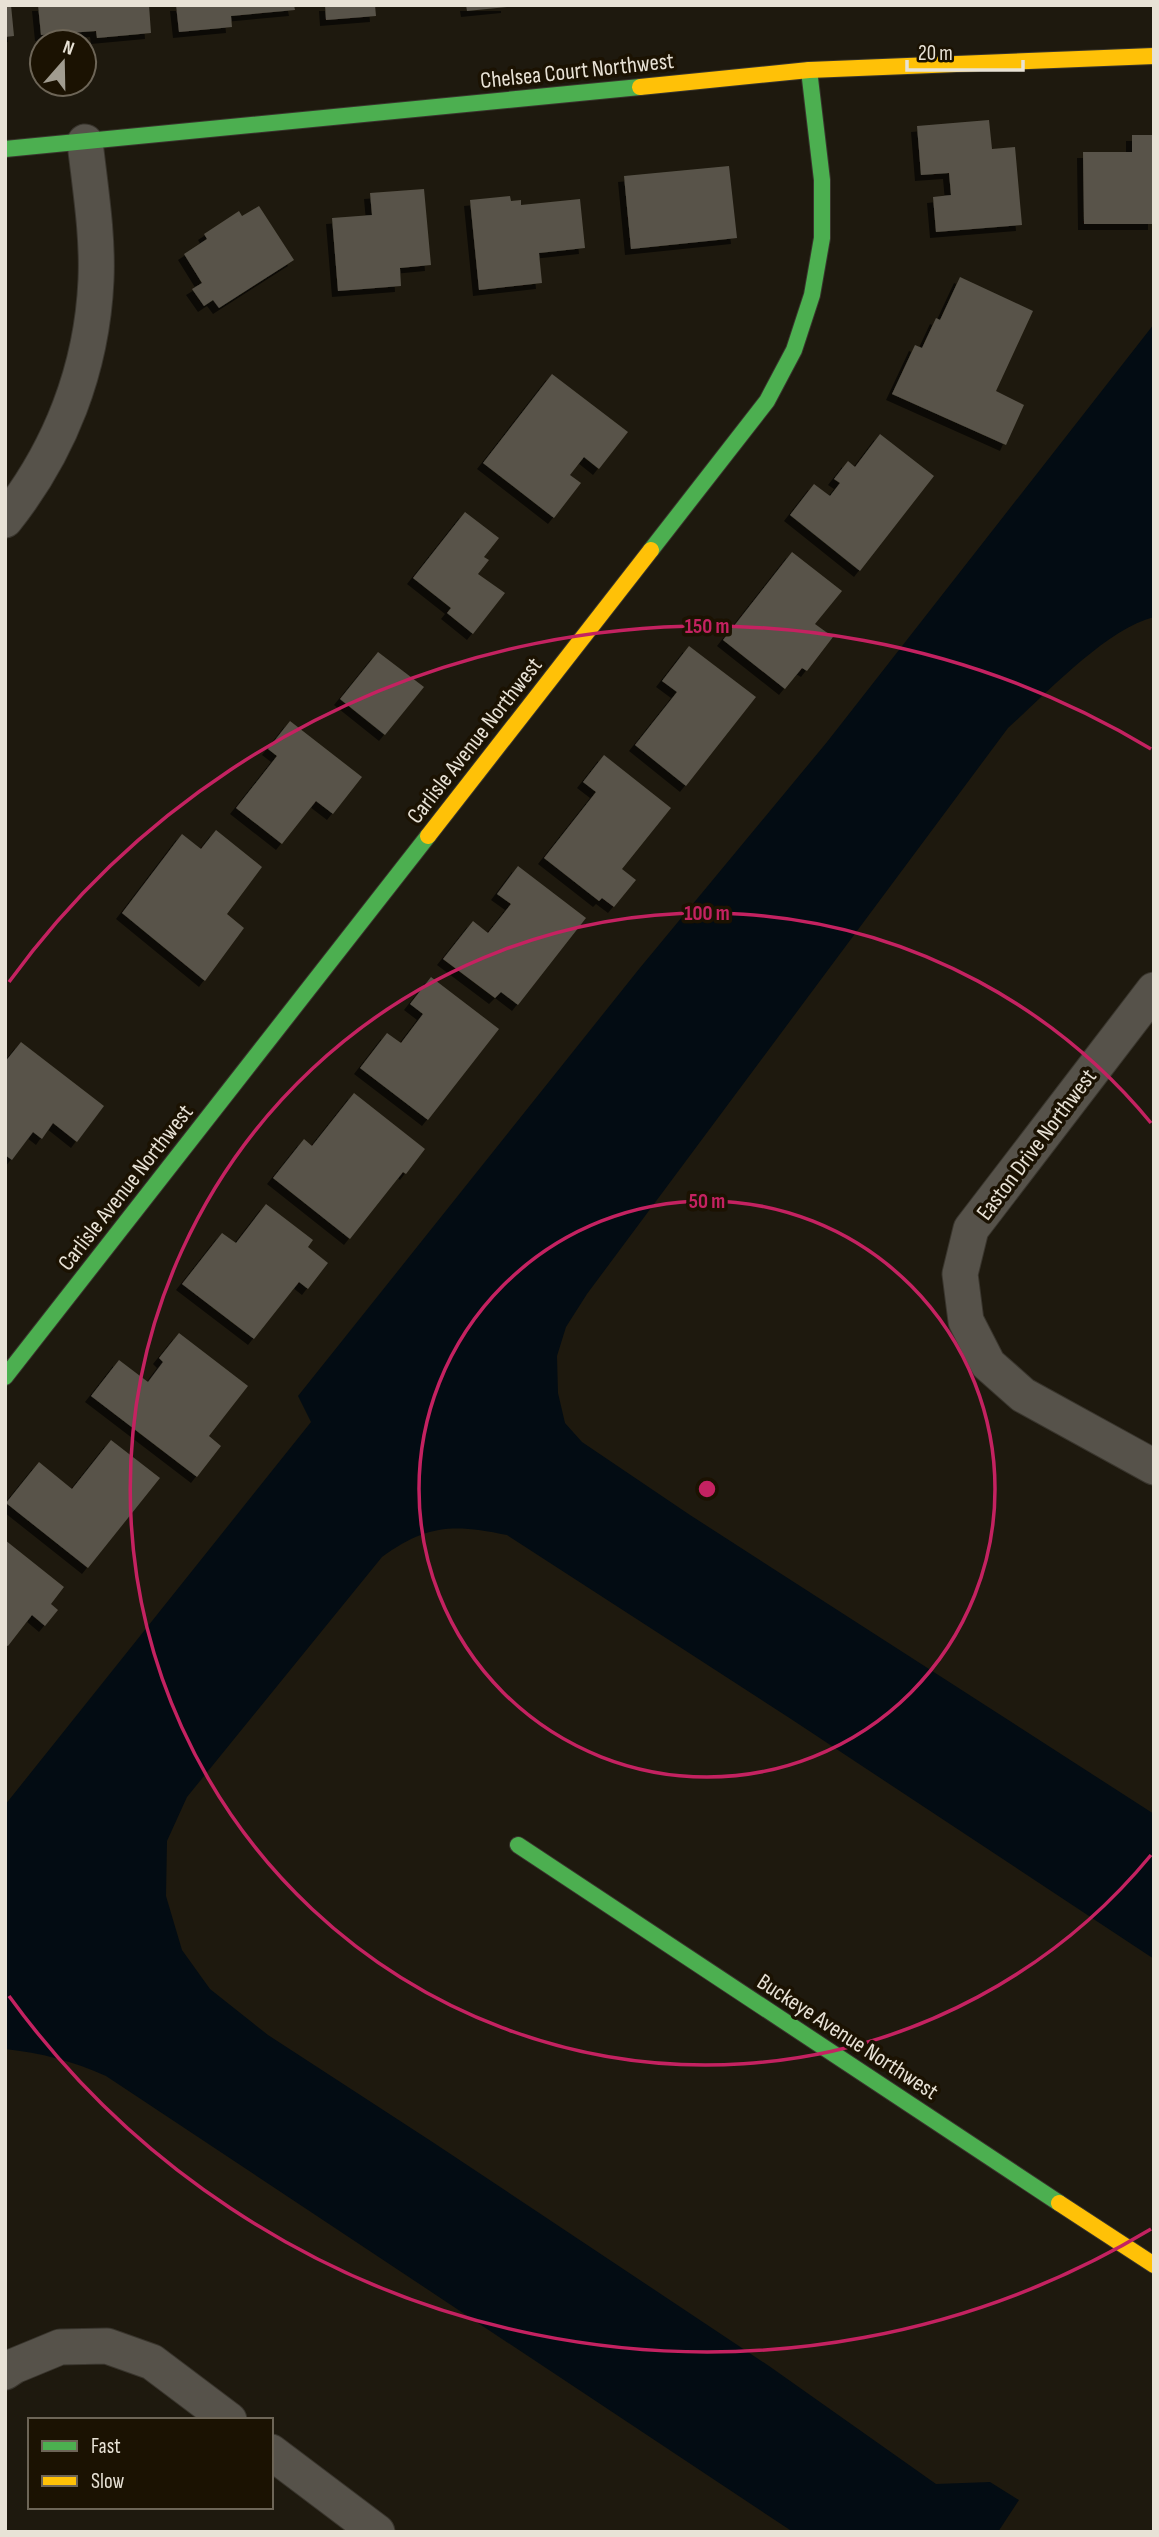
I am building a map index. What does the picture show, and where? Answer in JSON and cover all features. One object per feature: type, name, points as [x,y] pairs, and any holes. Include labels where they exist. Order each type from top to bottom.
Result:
[{"type":"street","name":"Chelsea Court Northwest","points":[[5,149],[809,70],[1154,56]]},
{"type":"street","name":"Carlisle Avenue Northwest","points":[[5,1377],[767,401],[794,350],[812,295],[822,238],[822,180],[809,70]]},
{"type":"street","points":[[5,520],[47,460],[67,417],[85,361],[92,326],[96,278],[85,142]]},
{"type":"street","name":"Easton Drive Northwest","points":[[1154,990],[971,1229],[960,1274],[966,1321],[988,1364],[1023,1395],[1154,1467]]},
{"type":"street","name":"Buckeye Avenue Northwest","points":[[518,1845],[1154,2264]]},
{"type":"street","points":[[5,2372],[60,2347],[107,2346],[152,2362],[226,2418]]},
{"type":"street","points":[[273,2454],[377,2532]]},
{"type":"shaded area","points":[[1154,324],[1154,617],[1135,624],[1096,649],[1008,728],[587,1294],[566,1327],[557,1356],[558,1393],[565,1423],[582,1442],[690,1515],[1154,1814],[1154,1959],[507,1535],[471,1529],[442,1529],[427,1533],[398,1546],[382,1557],[187,1797],[167,1841],[166,1896],[182,1950],[210,1989],[268,2035],[769,2366],[936,2484],[990,2482],[1019,2500],[998,2532],[793,2532],[106,2076],[57,2058],[5,2049],[5,1805],[311,1422],[298,1396],[639,969],[827,742]]},
{"type":"building","points":[[5,5],[11,5],[14,36],[5,37]]},
{"type":"building","points":[[38,5],[149,5],[151,33],[98,38],[98,28],[40,28]]},
{"type":"building","points":[[176,5],[294,5],[295,10],[231,16],[232,27],[179,32]]},
{"type":"building","points":[[325,5],[375,5],[376,16],[326,20]]},
{"type":"building","points":[[466,5],[507,5],[507,7],[467,11]]},
{"type":"building","points":[[989,120],[992,149],[1015,147],[1022,225],[936,232],[933,197],[951,195],[949,173],[921,175],[917,126]]},
{"type":"building","points":[[1132,135],[1154,135],[1154,224],[1084,224],[1083,152],[1132,152]]},
{"type":"building","points":[[729,166],[737,238],[631,249],[624,176]]},
{"type":"building","points":[[424,189],[431,265],[400,268],[401,286],[338,291],[332,218],[372,215],[370,193]]},
{"type":"building","points":[[510,196],[511,201],[521,200],[521,205],[580,199],[585,248],[539,253],[542,283],[479,290],[470,200]]},
{"type":"building","points":[[259,206],[294,260],[219,308],[213,300],[204,306],[192,289],[202,283],[184,254],[207,239],[204,234],[239,211],[242,216]]},
{"type":"building","points":[[960,277],[1033,311],[996,391],[1024,405],[1006,445],[892,394],[915,345],[922,348],[936,318],[940,320]]},
{"type":"building","points":[[552,374],[628,432],[599,469],[584,457],[570,475],[581,483],[554,518],[483,463]]},
{"type":"building","points":[[880,434],[934,476],[860,571],[790,515],[814,484],[830,496],[840,483],[834,479],[848,461],[855,467]]},
{"type":"building","points":[[465,512],[499,538],[484,557],[489,560],[478,574],[505,593],[473,634],[447,613],[451,608],[413,578]]},
{"type":"building","points":[[792,552],[842,591],[815,624],[833,637],[807,671],[802,668],[785,689],[723,640]]},
{"type":"building","points":[[689,646],[756,697],[686,786],[635,745],[677,692],[662,681]]},
{"type":"building","points":[[378,652],[424,687],[385,735],[340,699]]},
{"type":"building","points":[[290,721],[362,777],[333,814],[316,801],[282,844],[236,808],[277,756],[268,749]]},
{"type":"building","points":[[604,755],[671,808],[622,869],[636,880],[614,907],[602,898],[599,901],[544,858],[596,792],[583,782]]},
{"type":"building","points":[[216,830],[262,867],[227,914],[244,928],[205,981],[122,913],[182,834],[201,849]]},
{"type":"building","points":[[518,866],[586,918],[518,1005],[501,992],[495,998],[443,959],[473,921],[488,933],[511,904],[497,894]]},
{"type":"building","points":[[431,977],[499,1029],[428,1120],[360,1068],[387,1033],[401,1043],[423,1014],[410,1004]]},
{"type":"building","points":[[21,1042],[104,1106],[77,1142],[53,1123],[42,1139],[33,1132],[12,1160],[5,1155],[5,1062]]},
{"type":"building","points":[[354,1093],[425,1149],[406,1174],[403,1172],[350,1239],[273,1178],[304,1139],[312,1146]]},
{"type":"building","points":[[266,1204],[313,1240],[308,1247],[328,1263],[308,1289],[299,1282],[254,1339],[182,1284],[222,1233],[236,1243]]},
{"type":"building","points":[[179,1333],[248,1386],[209,1436],[221,1446],[197,1477],[91,1396],[119,1360],[148,1382],[163,1362],[159,1358]]},
{"type":"building","points":[[111,1440],[160,1478],[88,1568],[6,1503],[39,1462],[72,1489]]},
{"type":"building","points":[[5,1540],[64,1587],[51,1604],[58,1610],[45,1626],[32,1615],[8,1646],[5,1645]]},
{"type":"traffic: fast","points":[[651,550],[767,401],[794,350],[812,295],[822,238],[822,180],[809,70]]},
{"type":"traffic: fast","points":[[5,149],[640,87]]},
{"type":"traffic: fast","points":[[5,1377],[428,836]]},
{"type":"traffic: fast","points":[[518,1845],[1059,2203]]},
{"type":"traffic: slow","points":[[640,87],[809,70],[1154,56]]},
{"type":"traffic: slow","points":[[428,836],[651,550]]},
{"type":"traffic: slow","points":[[1059,2203],[1154,2265]]}]
